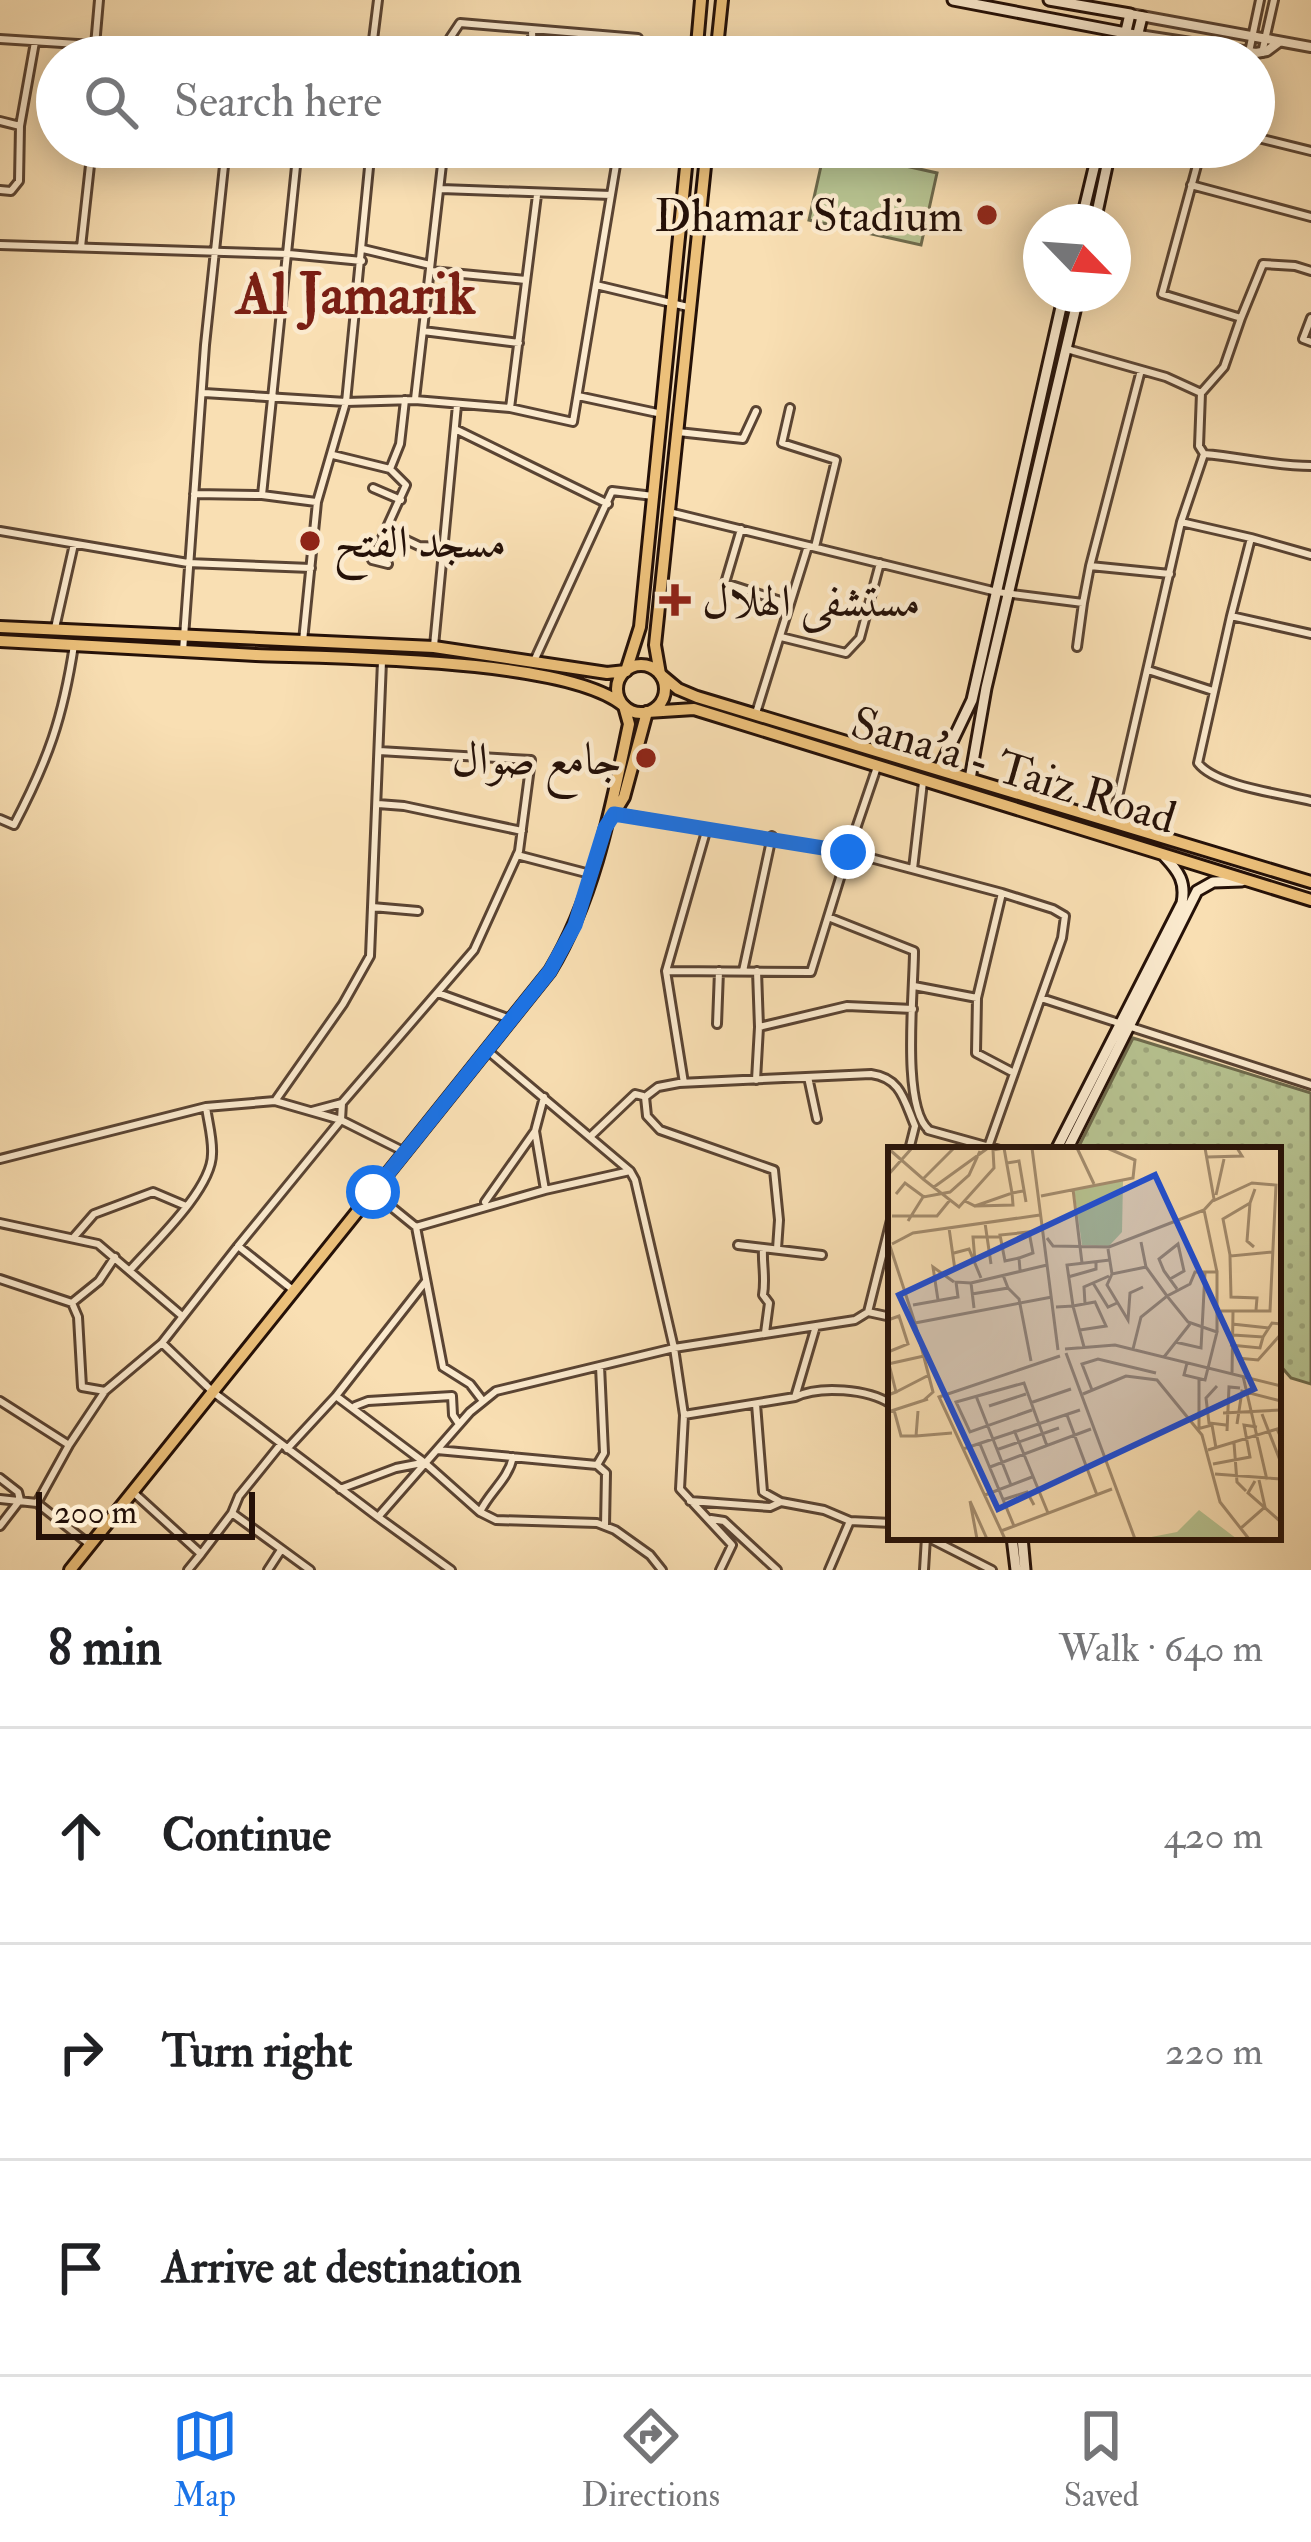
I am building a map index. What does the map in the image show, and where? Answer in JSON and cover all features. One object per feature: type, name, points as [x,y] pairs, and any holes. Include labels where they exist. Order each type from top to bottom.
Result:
[{"type":"main road","points":[[697,0],[698,36]]},
{"type":"main road","points":[[718,36],[722,0]]},
{"type":"main road","points":[[719,29],[731,0]]},
{"type":"main road","points":[[953,0],[1131,34],[1136,15],[1048,0]]},
{"type":"main road","points":[[70,1570],[514,1020],[563,950],[594,874],[629,724],[618,684],[640,627],[686,168]]},
{"type":"main road","points":[[605,828],[624,797],[647,712],[664,696],[655,645],[705,168]]},
{"type":"main road","points":[[1085,204],[1094,168]]},
{"type":"main road","points":[[1099,204],[1107,168]]},
{"type":"main road","points":[[939,769],[973,700],[1060,312]]},
{"type":"main road","points":[[970,779],[986,688],[1075,312]]},
{"type":"main road","points":[[0,627],[434,646],[607,673],[640,665],[660,674],[695,703]]},
{"type":"main road","points":[[0,641],[382,661],[545,676],[597,688],[625,706],[647,712],[695,703]]},
{"type":"main road","name":"Sana'a - Taiz Road","points":[[695,703],[756,713],[904,764],[924,778],[1311,900]]},
{"type":"main road","name":"Sana'a - Taiz Road","points":[[695,703],[878,763],[939,769],[1311,882]]},
{"type":"main road","points":[[1058,1147],[1127,1026],[1182,903],[1180,873],[1160,852]]},
{"type":"main road","points":[[1068,1147],[1197,891],[1213,882],[1252,881]]},
{"type":"main road","points":[[1013,1540],[1020,1570]]},
{"type":"main road","points":[[1020,1570],[1022,1540]]},
{"type":"street","points":[[95,36],[99,0]]},
{"type":"street","points":[[373,36],[378,0]]},
{"type":"street","points":[[1251,36],[1260,0]]},
{"type":"street","points":[[1266,36],[1274,0]]},
{"type":"street","points":[[1136,15],[1246,36]]},
{"type":"street","points":[[451,36],[460,23],[614,36]]},
{"type":"street","points":[[532,29],[532,36]]},
{"type":"street","points":[[1131,34],[1145,36]]},
{"type":"street","points":[[0,39],[35,40],[20,126],[19,181],[11,190],[0,190]]},
{"type":"street","points":[[1275,40],[1311,47]]},
{"type":"street","points":[[1275,44],[1279,41]]},
{"type":"street","points":[[0,122],[20,126]]},
{"type":"street","points":[[1275,142],[1311,151]]},
{"type":"street","points":[[81,247],[90,168]]},
{"type":"street","points":[[183,651],[205,345],[224,168]]},
{"type":"street","points":[[262,495],[296,168]]},
{"type":"street","points":[[303,641],[316,502],[346,402],[369,168]]},
{"type":"street","points":[[390,469],[400,444],[423,331],[442,168]]},
{"type":"street","points":[[204,393],[346,402],[410,400],[510,408],[573,422],[615,168]]},
{"type":"street","points":[[1196,168],[1162,294],[1241,318]]},
{"type":"street","points":[[1191,185],[1310,214]]},
{"type":"street","points":[[440,189],[611,195]]},
{"type":"street","points":[[510,408],[536,195]]},
{"type":"street","points":[[0,245],[289,254],[362,261]]},
{"type":"street","points":[[363,249],[430,268],[526,280]]},
{"type":"street","points":[[1204,454],[1199,446],[1201,393],[1224,367],[1264,264],[1311,271]]},
{"type":"street","points":[[596,285],[692,308]]},
{"type":"street","points":[[1311,318],[1303,339],[1311,342]]},
{"type":"street","points":[[423,331],[518,343]]},
{"type":"street","points":[[1067,349],[1201,393]]},
{"type":"street","points":[[1077,647],[1090,566],[1141,370]]},
{"type":"street","points":[[578,396],[662,414]]},
{"type":"street","points":[[434,646],[457,405]]},
{"type":"street","points":[[756,713],[836,460],[782,443],[790,408]]},
{"type":"street","points":[[678,432],[743,439],[756,411]]},
{"type":"street","points":[[454,429],[608,504]]},
{"type":"street","points":[[1204,454],[1311,468]]},
{"type":"street","points":[[1112,823],[1181,522],[1204,454]]},
{"type":"street","points":[[333,455],[390,469],[406,485],[372,562],[388,565]]},
{"type":"street","points":[[373,488],[401,500]]},
{"type":"street","points":[[534,661],[612,491],[653,496]]},
{"type":"street","points":[[194,494],[316,502]]},
{"type":"street","points":[[669,512],[1009,595],[1083,603]]},
{"type":"street","points":[[1181,522],[1311,555]]},
{"type":"street","points":[[741,529],[725,583],[790,604]]},
{"type":"street","points":[[385,530],[418,546],[444,548]]},
{"type":"street","points":[[0,531],[188,562],[311,568]]},
{"type":"street","points":[[1251,538],[1198,763],[1205,772],[1311,801]]},
{"type":"street","points":[[54,630],[74,544]]},
{"type":"street","points":[[780,637],[846,653],[860,638],[880,563]]},
{"type":"street","points":[[1090,566],[1169,574]]},
{"type":"street","points":[[1231,616],[1311,634]]},
{"type":"street","points":[[0,819],[14,825],[47,761],[65,703],[74,645]]},
{"type":"street","points":[[275,1101],[343,1004],[370,956],[382,661]]},
{"type":"street","points":[[1148,670],[1214,691]]},
{"type":"street","points":[[312,1111],[342,1103],[474,950],[517,856],[522,831],[531,760],[379,752]]},
{"type":"street","points":[[667,971],[811,972],[878,763]]},
{"type":"street","points":[[914,869],[924,778]]},
{"type":"street","points":[[377,804],[522,831]]},
{"type":"street","points":[[614,814],[772,836],[848,852],[1053,908],[1065,916],[1062,938],[988,1147],[915,1126]]},
{"type":"street","points":[[684,1083],[667,971],[707,828]]},
{"type":"street","points":[[743,971],[772,836]]},
{"type":"street","points":[[517,856],[594,874]]},
{"type":"street","points":[[1002,893],[977,998],[976,1053],[1014,1073]]},
{"type":"street","points":[[372,907],[418,911]]},
{"type":"street","points":[[828,917],[914,951],[911,1096],[919,1121],[929,1130]]},
{"type":"street","points":[[717,1024],[719,971]]},
{"type":"street","points":[[755,1079],[757,971]]},
{"type":"street","points":[[914,986],[977,998]]},
{"type":"street","points":[[437,993],[514,1020]]},
{"type":"street","points":[[1041,998],[1311,1085]]},
{"type":"street","points":[[759,1027],[847,1006],[913,1009]]},
{"type":"street","points":[[488,1051],[592,1135],[635,1180],[674,1348],[684,1415],[680,1490],[732,1545],[720,1570]]},
{"type":"street","points":[[592,1135],[634,1094],[645,1096],[658,1087],[889,1076],[899,1087],[915,1126],[910,1147]]},
{"type":"street","points":[[808,1077],[817,1119]]},
{"type":"street","points":[[645,1096],[647,1116],[660,1130],[774,1170],[777,1250]]},
{"type":"street","points":[[482,1205],[535,1131],[544,1097]]},
{"type":"street","points":[[0,1159],[206,1107],[275,1101],[341,1120],[405,1152]]},
{"type":"street","points":[[37,1502],[105,1391],[162,1343],[341,1120],[342,1103]]},
{"type":"street","points":[[131,1269],[207,1176],[213,1158],[206,1107]]},
{"type":"street","points":[[535,1131],[544,1190]]},
{"type":"street","points":[[416,1227],[482,1205],[630,1171]]},
{"type":"street","points":[[74,1238],[94,1214],[153,1192],[186,1206]]},
{"type":"street","points":[[373,1192],[416,1227],[442,1367],[470,1384],[483,1401]]},
{"type":"street","points":[[0,1223],[98,1244],[181,1315]]},
{"type":"street","points":[[868,1312],[888,1232]]},
{"type":"street","points":[[738,1245],[822,1255]]},
{"type":"street","points":[[238,1246],[294,1291]]},
{"type":"street","points":[[763,1248],[767,1270],[763,1295],[769,1303],[765,1333]]},
{"type":"street","points":[[72,1304],[99,1282],[115,1257]]},
{"type":"street","points":[[0,1280],[72,1304],[78,1317],[82,1387],[105,1391]]},
{"type":"street","points":[[188,1570],[232,1513],[239,1496],[336,1396],[426,1281]]},
{"type":"street","points":[[378,1517],[459,1424],[496,1391],[674,1348],[855,1320],[868,1312],[888,1316]]},
{"type":"street","points":[[795,1397],[816,1325]]},
{"type":"street","points":[[162,1343],[213,1392],[452,1570]]},
{"type":"street","points":[[597,1465],[604,1453],[600,1366]]},
{"type":"street","points":[[684,1415],[808,1391],[878,1396],[888,1401]]},
{"type":"street","points":[[336,1396],[425,1463],[480,1512],[496,1520],[605,1526],[650,1555],[662,1570]]},
{"type":"street","points":[[354,1406],[452,1396],[459,1424]]},
{"type":"street","points":[[0,1401],[69,1445]]},
{"type":"street","points":[[756,1404],[763,1492],[781,1502],[824,1510],[850,1521],[888,1523]]},
{"type":"street","points":[[437,1450],[597,1465],[606,1473],[605,1526]]},
{"type":"street","points":[[480,1512],[488,1495],[509,1474],[513,1457]]},
{"type":"street","points":[[340,1489],[396,1468],[425,1463]]},
{"type":"street","points":[[0,1478],[18,1492],[20,1500]]},
{"type":"street","points":[[133,1492],[201,1555]]},
{"type":"street","points":[[0,1499],[37,1502],[90,1545]]},
{"type":"street","points":[[0,1526],[20,1500]]},
{"type":"street","points":[[691,1501],[770,1507],[781,1502]]},
{"type":"street","points":[[232,1513],[310,1570]]},
{"type":"street","points":[[706,1518],[724,1521],[778,1570]]},
{"type":"street","points":[[829,1570],[850,1521]]},
{"type":"street","points":[[924,1570],[926,1540]]},
{"type":"street","points":[[932,1540],[992,1570]]},
{"type":"street","points":[[268,1570],[280,1550]]},
{"type":"green space","points":[[821,168],[915,168],[937,173],[921,245],[809,220]]},
{"type":"green space","points":[[1133,1038],[1311,1093],[1311,1384],[1291,1378],[1281,1366],[1281,1147],[1078,1147]]},
{"type":"place","name":"Dhamar Stadium","points":[[987,215]]},
{"type":"place","name":"مسجد الفتح","points":[[310,541]]},
{"type":"place","name":"مستشفى الهلال","points":[[675,600]]},
{"type":"place","name":"جامع صوال","points":[[646,758]]},
{"type":"district","name":"Al Jamarik","points":[[356,293]]},
{"type":"route","points":[[373,1192],[550,971],[587,897],[605,828],[614,814],[772,836],[848,852]]}]
